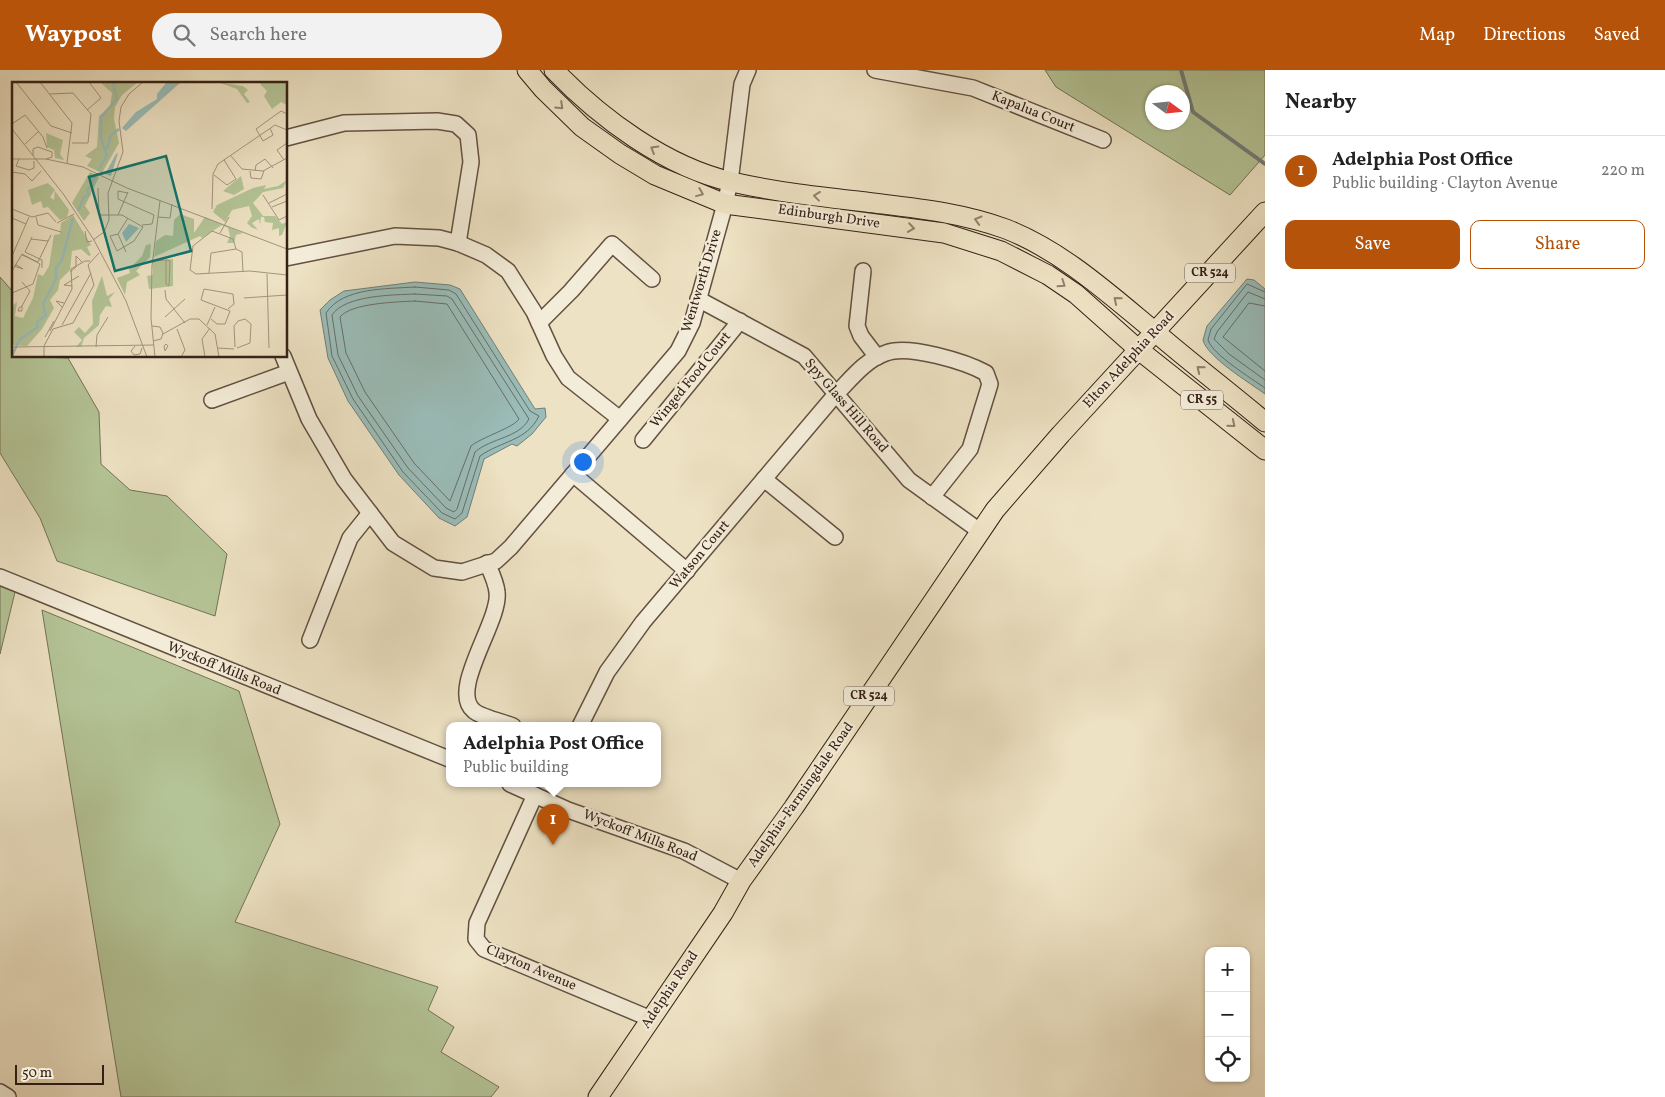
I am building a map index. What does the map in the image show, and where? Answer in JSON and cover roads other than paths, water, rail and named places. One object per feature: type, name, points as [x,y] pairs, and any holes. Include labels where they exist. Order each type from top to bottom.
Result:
[{"type":"main road","name":"Edinburgh Drive","points":[[527,70],[543,89],[582,126],[620,154],[655,175],[725,204],[944,233],[1001,251],[1062,284],[1139,350]]},
{"type":"main road","name":"Edinburgh Drive","points":[[554,70],[593,108],[631,136],[665,156],[730,182],[803,194],[947,212],[980,220],[1008,230],[1060,258],[1092,280],[1155,332]]},
{"type":"main road","name":"Elton Adelphia Road","points":[[995,510],[1061,434],[1265,212]]},
{"type":"main road","name":"CR 55","points":[[1155,332],[1265,422]]},
{"type":"main road","name":"CR 55","points":[[1139,350],[1265,450]]},
{"type":"main road","name":"Adelphia-Farmingdale Road","points":[[741,881],[794,807],[995,510]]},
{"type":"main road","name":"Adelphia Road","points":[[598,1097],[723,913],[741,881]]},
{"type":"street","points":[[730,182],[742,84],[748,70]]},
{"type":"street","name":"Kapalua Court","points":[[875,70],[973,88],[1103,140]]},
{"type":"street","points":[[288,137],[344,123],[437,121],[456,124],[468,135],[471,162],[458,243]]},
{"type":"street","name":"Wentworth Drive","points":[[284,358],[309,419],[344,478],[393,543],[434,568],[462,572],[496,560],[511,547],[678,350],[692,324],[730,182]]},
{"type":"street","points":[[288,258],[395,236],[439,238],[458,243],[486,255],[508,271],[539,323],[554,356],[568,378],[620,419]]},
{"type":"street","points":[[539,323],[571,291],[612,244],[652,279]]},
{"type":"street","points":[[863,271],[858,326],[861,336],[877,357],[887,352],[914,351],[976,368],[986,373],[990,384],[977,432],[970,449],[932,497]]},
{"type":"street","name":"Spy Glass Hill Road","points":[[698,299],[804,356],[909,480],[981,532]]},
{"type":"street","name":"Winged Food Court","points":[[642,440],[740,321]]},
{"type":"street","name":"Watson Court","points":[[582,722],[607,672],[643,622],[836,394],[867,362],[877,357]]},
{"type":"street","points":[[212,400],[289,372]]},
{"type":"street","points":[[573,474],[687,571]]},
{"type":"street","points":[[764,479],[835,537]]},
{"type":"street","points":[[310,640],[350,538],[370,513]]},
{"type":"street","points":[[487,563],[498,593],[495,610],[469,676],[466,699],[474,711],[503,722]]},
{"type":"street","name":"Wyckoff Mills Road","points":[[1,580],[446,759]]},
{"type":"street","name":"Wyckoff Mills Road","points":[[517,787],[568,810],[684,851],[741,881]]},
{"type":"street","name":"Clayton Avenue","points":[[535,795],[477,923],[476,939],[484,949],[651,1018]]},
{"type":"street","points":[[0,1092],[8,1097]]},
{"type":"water","points":[[1247,279],[1254,280],[1265,289],[1265,394],[1220,362],[1206,347],[1203,340],[1207,326]]},
{"type":"water","points":[[415,282],[450,285],[460,289],[535,409],[545,408],[546,417],[532,434],[517,446],[512,444],[484,459],[467,517],[455,526],[439,518],[399,475],[348,401],[328,358],[320,310],[330,300],[344,291]]},
{"type":"waterway","points":[[1181,70],[1193,112],[1265,164]]},
{"type":"place","name":"Adelphia Post Office","points":[[553,845]]}]
